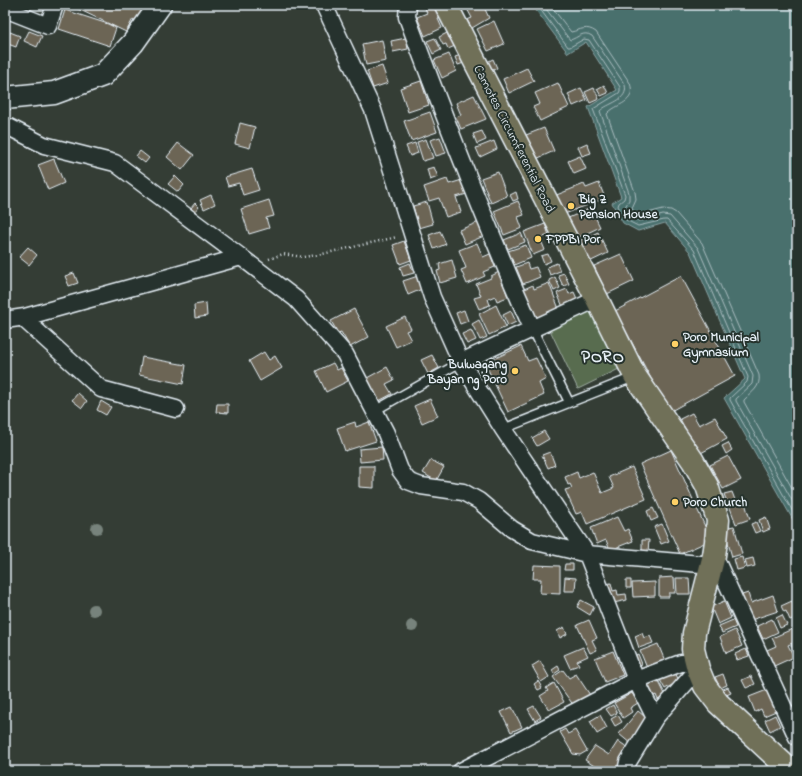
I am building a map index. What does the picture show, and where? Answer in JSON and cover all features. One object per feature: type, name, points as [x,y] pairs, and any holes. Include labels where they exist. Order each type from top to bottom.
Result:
[{"type":"main road","name":"Camotes Circumferential Road","points":[[446,5],[635,376],[693,461],[707,486],[718,520],[713,560],[694,633],[693,649],[697,666],[705,686],[718,703],[791,771]]},
{"type":"street","points":[[5,9],[48,26],[55,5]]},
{"type":"street","points":[[5,98],[54,93],[103,75],[133,43],[160,5]]},
{"type":"street","points":[[324,5],[373,110],[432,297],[461,362],[503,429],[587,554],[636,680],[655,718]]},
{"type":"street","points":[[408,5],[407,17],[443,113],[501,260],[532,328]]},
{"type":"street","points":[[5,125],[44,145],[115,163],[296,299],[345,354],[386,434],[400,470],[408,481],[421,486],[463,492],[479,501],[512,529],[532,541],[587,554],[713,560],[797,738]]},
{"type":"street","points":[[5,320],[26,317],[246,261]]},
{"type":"street","points":[[461,362],[597,299]]},
{"type":"street","points":[[26,317],[26,321],[101,389],[176,409]]},
{"type":"street","points":[[461,771],[636,680],[681,663],[697,666],[655,718],[628,762],[626,771]]},
{"type":"lane","points":[[532,328],[569,402]]},
{"type":"lane","points":[[374,411],[461,362]]},
{"type":"lane","points":[[503,429],[635,376]]},
{"type":"path","points":[[246,261],[284,254],[303,257],[318,255],[383,241],[412,232]]},
{"type":"green space","points":[[593,310],[621,368],[578,389],[550,330]]},
{"type":"water","points":[[532,5],[797,5],[797,527],[724,398],[745,379],[690,252],[665,223],[638,231],[623,223],[612,203],[621,197],[588,107],[617,90],[586,42],[568,53]]},
{"type":"building","points":[[75,5],[147,5],[137,22],[133,19],[126,32],[74,7]]},
{"type":"building","points":[[437,5],[443,17],[438,19],[442,28],[425,36],[417,17],[427,13],[425,8]]},
{"type":"building","points":[[465,5],[493,5],[485,9],[489,18],[472,28],[467,20],[472,18]]},
{"type":"building","points":[[65,10],[116,28],[110,46],[59,29]]},
{"type":"building","points":[[494,21],[504,44],[488,51],[477,29]]},
{"type":"building","points":[[29,31],[42,36],[37,47],[24,41]]},
{"type":"building","points":[[10,32],[20,36],[16,47],[5,43]]},
{"type":"building","points":[[447,33],[449,38],[451,37],[455,46],[448,49],[446,44],[443,45],[439,37]]},
{"type":"building","points":[[406,38],[408,49],[393,52],[391,41]]},
{"type":"building","points":[[435,38],[441,50],[433,54],[427,41]]},
{"type":"building","points":[[382,40],[386,61],[366,65],[362,44]]},
{"type":"building","points":[[449,54],[456,71],[442,78],[434,60]]},
{"type":"building","points":[[461,55],[464,63],[458,65],[455,57]]},
{"type":"building","points":[[493,59],[497,68],[491,71],[487,62]]},
{"type":"building","points":[[382,66],[388,83],[373,88],[367,71]]},
{"type":"building","points":[[527,68],[534,81],[509,93],[503,79]]},
{"type":"building","points":[[421,81],[429,105],[408,112],[400,88]]},
{"type":"building","points":[[558,83],[569,107],[540,121],[533,107],[540,104],[535,93]]},
{"type":"building","points":[[604,85],[608,93],[601,96],[597,89]]},
{"type":"building","points":[[581,88],[587,100],[573,106],[568,94]]},
{"type":"building","points":[[594,88],[599,99],[590,103],[585,92]]},
{"type":"building","points":[[474,95],[486,119],[461,129],[456,117],[461,115],[456,103]]},
{"type":"building","points":[[430,112],[437,132],[411,141],[404,121]]},
{"type":"building","points":[[240,123],[255,127],[250,148],[235,144]]},
{"type":"building","points":[[544,128],[554,151],[536,159],[526,135]]},
{"type":"building","points":[[482,131],[486,140],[477,144],[473,134]]},
{"type":"building","points":[[440,137],[446,153],[436,156],[430,140]]},
{"type":"building","points":[[426,139],[433,158],[423,161],[417,142]]},
{"type":"building","points":[[494,141],[497,149],[480,157],[476,148]]},
{"type":"building","points":[[178,143],[194,155],[182,170],[167,157]]},
{"type":"building","points":[[415,143],[418,153],[410,156],[406,146]]},
{"type":"building","points":[[587,143],[591,153],[582,156],[578,147]]},
{"type":"building","points":[[140,151],[149,158],[145,163],[136,156]]},
{"type":"building","points":[[580,156],[586,169],[574,174],[568,161]]},
{"type":"building","points":[[54,159],[64,183],[48,190],[38,165]]},
{"type":"building","points":[[434,167],[438,177],[430,180],[427,169]]},
{"type":"building","points":[[252,169],[259,190],[243,195],[239,183],[228,186],[225,177]]},
{"type":"building","points":[[498,172],[507,196],[491,203],[481,178]]},
{"type":"building","points":[[175,176],[184,185],[178,192],[168,184]]},
{"type":"building","points":[[447,179],[449,184],[462,180],[467,194],[456,197],[461,212],[446,217],[439,198],[429,201],[424,187]]},
{"type":"building","name":"Big Z Pension House","points":[[599,183],[605,198],[562,215],[554,196],[584,184],[586,188]]},
{"type":"building","points":[[516,192],[518,199],[513,201],[510,195]]},
{"type":"building","points":[[211,195],[215,204],[204,209],[200,200]]},
{"type":"building","points":[[269,200],[274,216],[266,218],[269,228],[249,234],[241,209]]},
{"type":"building","points":[[518,201],[524,215],[518,217],[522,228],[504,235],[494,211]]},
{"type":"building","points":[[427,202],[433,224],[419,228],[413,206]]},
{"type":"building","points":[[195,203],[199,207],[195,212],[191,208]]},
{"type":"building","points":[[591,208],[600,227],[575,239],[566,219]]},
{"type":"building","points":[[479,222],[484,236],[465,244],[459,230]]},
{"type":"building","points":[[545,224],[549,235],[540,238],[545,250],[533,255],[524,232]]},
{"type":"building","points":[[440,231],[446,244],[434,249],[429,235]]},
{"type":"building","points":[[598,232],[608,253],[585,264],[575,243]]},
{"type":"building","points":[[521,233],[525,242],[508,249],[504,240]]},
{"type":"building","points":[[404,241],[411,260],[400,264],[393,245]]},
{"type":"building","points":[[477,243],[483,257],[490,254],[495,267],[483,272],[485,276],[467,284],[461,270],[466,268],[459,250]]},
{"type":"building","points":[[526,245],[531,258],[514,265],[508,251]]},
{"type":"building","points":[[28,247],[37,255],[29,265],[19,257]]},
{"type":"building","points":[[548,254],[551,261],[544,264],[541,256]]},
{"type":"building","points":[[621,254],[634,281],[607,294],[594,266]]},
{"type":"building","points":[[452,260],[457,278],[440,283],[437,271],[440,270],[439,264]]},
{"type":"building","points":[[410,263],[414,273],[403,276],[400,267]]},
{"type":"building","points":[[527,263],[529,269],[536,267],[540,277],[523,284],[516,267]]},
{"type":"building","points":[[557,263],[560,271],[550,275],[547,267]]},
{"type":"building","points":[[499,272],[508,297],[497,301],[495,296],[488,299],[490,305],[479,309],[474,298],[481,296],[476,284],[491,278],[491,276]]},
{"type":"building","points":[[74,273],[78,283],[69,286],[65,276]]},
{"type":"building","points":[[564,273],[569,284],[563,286],[558,275]]},
{"type":"building","points":[[418,276],[422,289],[408,295],[403,281]]},
{"type":"building","name":"Poro Municipal Gymnasium","points":[[681,276],[735,376],[669,412],[615,311]]},
{"type":"building","points":[[555,277],[560,288],[554,291],[549,280]]},
{"type":"building","points":[[549,283],[559,309],[536,318],[524,289],[533,285],[534,289]]},
{"type":"building","points":[[567,289],[569,294],[574,292],[578,301],[563,307],[557,293]]},
{"type":"building","points":[[206,303],[207,316],[195,318],[194,305]]},
{"type":"building","points":[[496,305],[506,327],[489,335],[479,314]]},
{"type":"building","points":[[354,309],[369,337],[350,347],[341,332],[338,333],[331,321]]},
{"type":"building","points":[[464,310],[468,321],[460,324],[456,313]]},
{"type":"building","points":[[511,311],[516,322],[508,326],[503,315]]},
{"type":"building","points":[[405,317],[411,329],[406,331],[411,340],[396,347],[386,326]]},
{"type":"building","points":[[479,320],[487,337],[480,340],[472,324]]},
{"type":"building","points":[[471,330],[476,340],[467,344],[462,334]]},
{"type":"building","name":"Bulwagang Bayan ng Poro","points":[[521,346],[528,361],[536,358],[546,379],[539,383],[544,395],[508,412],[485,363]]},
{"type":"building","points":[[264,352],[269,360],[275,356],[282,368],[260,381],[249,361]]},
{"type":"building","points":[[432,355],[439,368],[428,374],[421,360]]},
{"type":"building","points":[[142,357],[186,365],[183,384],[139,375]]},
{"type":"building","points":[[333,363],[337,370],[341,368],[348,381],[326,392],[316,371]]},
{"type":"building","points":[[387,367],[394,380],[386,384],[392,394],[379,401],[367,378]]},
{"type":"building","points":[[78,393],[87,401],[82,408],[72,400]]},
{"type":"building","points":[[430,399],[438,416],[422,423],[414,406]]},
{"type":"building","points":[[101,401],[111,407],[106,415],[97,410]]},
{"type":"building","points":[[217,404],[228,404],[228,413],[216,412]]},
{"type":"building","points":[[692,413],[699,425],[715,417],[727,439],[699,454],[680,419]]},
{"type":"building","points":[[355,422],[356,427],[369,422],[376,441],[345,451],[337,428]]},
{"type":"building","points":[[544,431],[549,439],[537,446],[532,438]]},
{"type":"building","points":[[728,443],[732,450],[726,454],[722,446]]},
{"type":"building","points":[[382,447],[383,460],[360,462],[359,449]]},
{"type":"building","name":"Poro Church","points":[[671,450],[711,540],[680,554],[640,464]]},
{"type":"building","points":[[550,452],[555,465],[548,468],[542,455]]},
{"type":"building","points":[[728,456],[741,480],[723,489],[710,465]]},
{"type":"building","points":[[431,460],[444,467],[436,481],[423,473]]},
{"type":"building","points":[[359,466],[374,466],[374,488],[359,487]]},
{"type":"building","points":[[632,467],[646,499],[587,524],[582,512],[576,514],[565,490],[572,488],[570,484],[568,485],[565,477],[577,472],[579,478],[593,472],[602,493],[614,488],[609,477]]},
{"type":"building","points":[[732,492],[735,500],[727,502],[724,494]]},
{"type":"building","points":[[744,500],[750,519],[736,524],[729,505]]},
{"type":"building","points":[[653,508],[658,518],[651,521],[647,511]]},
{"type":"building","points":[[617,517],[624,531],[628,529],[633,541],[610,550],[606,540],[597,544],[591,528]]},
{"type":"building","points":[[766,517],[770,529],[763,532],[759,520]]},
{"type":"building","points":[[756,522],[760,531],[755,533],[751,524]]},
{"type":"building","points":[[662,524],[669,541],[661,544],[654,527]]},
{"type":"building","points":[[734,526],[742,554],[732,557],[724,528]]},
{"type":"building","points":[[642,540],[649,540],[648,552],[642,552]]},
{"type":"building","points":[[742,557],[745,568],[737,570],[734,559]]},
{"type":"building","points":[[753,558],[755,566],[747,568],[745,560]]},
{"type":"building","points":[[565,564],[573,564],[573,570],[564,570]]},
{"type":"building","points":[[534,565],[560,566],[560,594],[540,593],[541,579],[533,579]]},
{"type":"building","points":[[565,577],[576,578],[575,591],[564,591]]},
{"type":"building","points":[[674,577],[675,593],[669,593],[669,597],[659,597],[659,578]]},
{"type":"building","points":[[676,578],[689,578],[690,594],[677,594]]},
{"type":"building","points":[[626,580],[631,580],[631,588],[626,588]]},
{"type":"building","points":[[655,582],[655,596],[633,597],[632,583]]},
{"type":"building","points":[[611,583],[613,591],[617,590],[618,595],[626,594],[627,600],[609,604],[605,584]]},
{"type":"building","points":[[748,593],[751,603],[773,595],[778,611],[748,621],[739,596]]},
{"type":"building","points":[[581,600],[594,607],[590,615],[577,607]]},
{"type":"building","points":[[724,601],[731,618],[718,624],[711,607]]},
{"type":"building","points":[[792,601],[797,617],[790,620],[786,611],[784,612],[781,606]]},
{"type":"building","points":[[782,615],[787,625],[780,628],[776,618]]},
{"type":"building","points":[[772,619],[778,632],[763,639],[757,626]]},
{"type":"building","points":[[589,620],[597,638],[592,640],[597,650],[590,653],[577,625]]},
{"type":"building","points":[[733,620],[736,627],[722,633],[719,626]]},
{"type":"building","points":[[564,627],[567,634],[560,638],[557,631]]},
{"type":"building","points":[[797,627],[797,641],[788,645],[794,657],[774,666],[767,650],[776,646],[772,638]]},
{"type":"building","points":[[735,630],[742,646],[726,653],[720,637]]},
{"type":"building","points":[[642,633],[644,638],[650,636],[653,643],[639,648],[635,636]]},
{"type":"building","points":[[797,643],[797,655],[796,656],[791,645]]},
{"type":"building","points":[[658,644],[665,661],[647,668],[640,651]]},
{"type":"building","points":[[583,647],[588,656],[577,661],[579,665],[570,668],[564,655]]},
{"type":"building","points":[[746,649],[749,656],[737,660],[735,654]]},
{"type":"building","points":[[613,651],[623,675],[605,682],[595,658]]},
{"type":"building","points":[[638,654],[642,664],[637,666],[634,656]]},
{"type":"building","points":[[540,661],[549,677],[541,682],[532,666]]},
{"type":"building","points":[[558,666],[560,670],[554,674],[552,670]]},
{"type":"building","points":[[563,670],[569,678],[576,674],[590,695],[574,706],[553,677]]},
{"type":"building","points":[[675,672],[679,681],[665,689],[660,680]]},
{"type":"building","points":[[723,674],[727,685],[720,688],[715,677]]},
{"type":"building","points":[[751,676],[755,684],[746,688],[742,680]]},
{"type":"building","points":[[658,680],[666,696],[658,700],[656,695],[652,697],[646,686]]},
{"type":"building","points":[[538,681],[542,688],[538,690],[534,684]]},
{"type":"building","points":[[554,683],[564,702],[549,710],[540,696],[548,691],[546,688]]},
{"type":"building","points":[[728,687],[731,693],[724,696],[721,690]]},
{"type":"building","points":[[767,690],[776,711],[764,716],[761,709],[755,712],[749,697]]},
{"type":"building","points":[[632,693],[638,703],[630,708],[632,712],[623,718],[614,703]]},
{"type":"building","points":[[613,705],[617,713],[611,716],[606,709]]},
{"type":"building","points":[[534,706],[541,717],[535,721],[528,709]]},
{"type":"building","points":[[512,707],[522,727],[511,732],[501,712]]},
{"type":"building","points":[[638,711],[650,721],[631,744],[619,734]]},
{"type":"building","points":[[600,715],[607,728],[597,734],[590,721]]},
{"type":"building","points":[[618,715],[622,722],[615,726],[611,719]]},
{"type":"building","points":[[775,715],[780,726],[770,731],[765,720]]},
{"type":"building","points":[[565,729],[568,734],[575,730],[587,751],[580,755],[573,754],[560,732]]},
{"type":"building","points":[[618,741],[630,749],[615,771],[602,771],[585,760],[595,746],[609,755]]},
{"type":"place","name":"Big Z Pension House","points":[[571,206]]},
{"type":"place","name":"FPPBI Por","points":[[538,239]]},
{"type":"place","name":"Poro Municipal Gymnasium","points":[[675,344]]},
{"type":"place","name":"Bulwagang Bayan ng Poro","points":[[515,371]]},
{"type":"place","name":"Poro Church","points":[[675,502]]},
{"type":"district","name":"PORO","points":[[603,357]]}]
